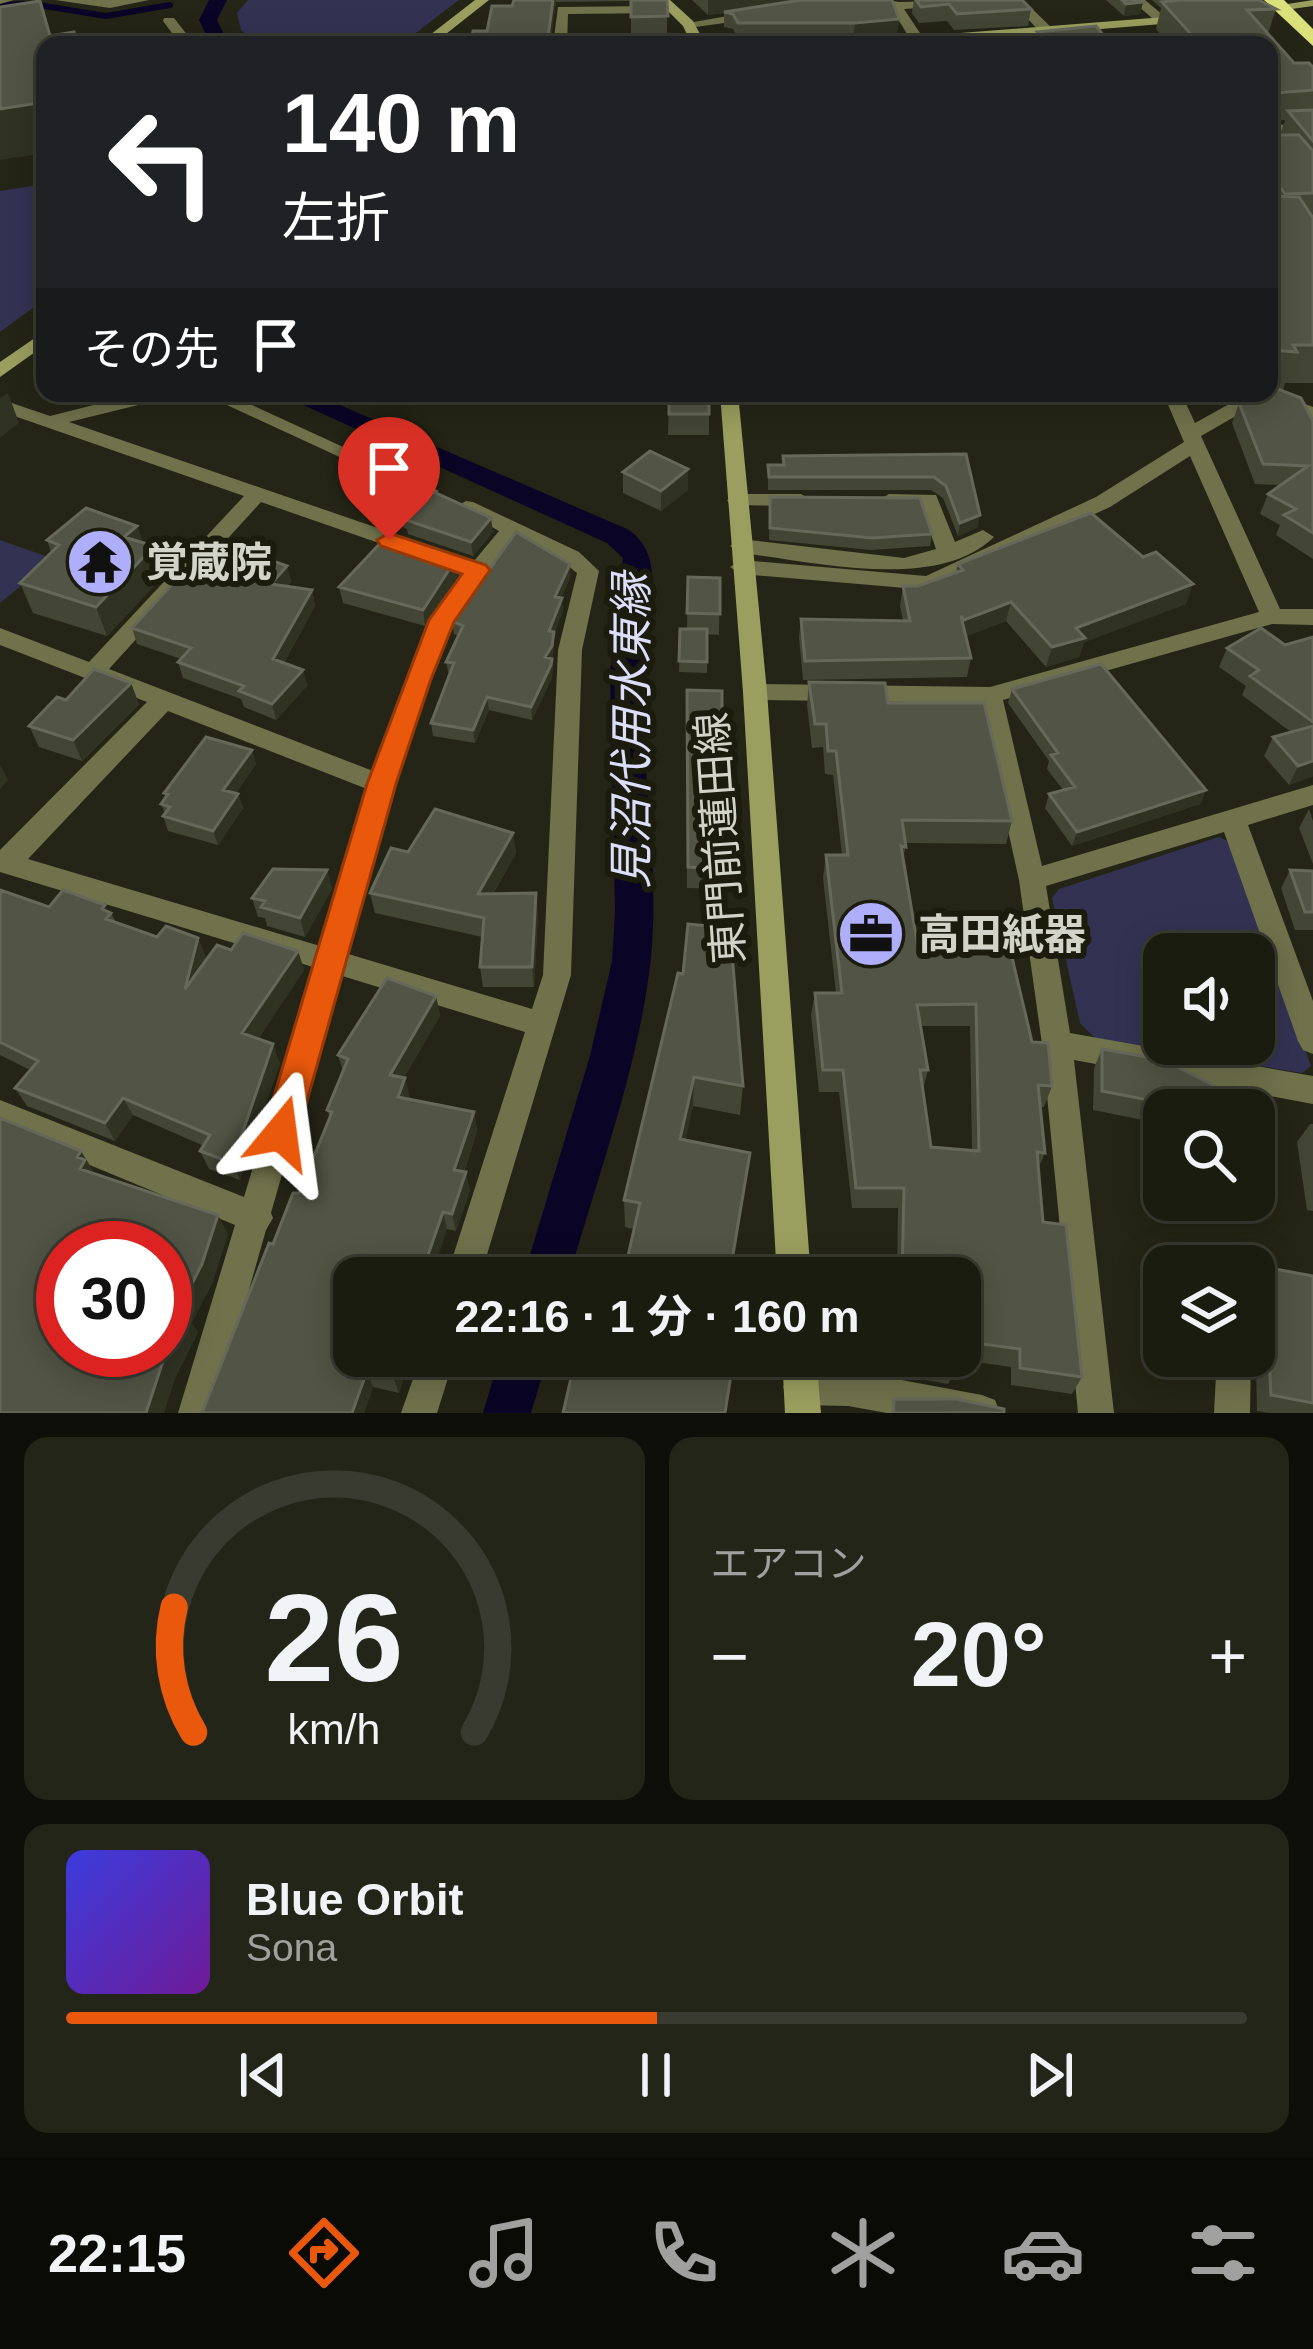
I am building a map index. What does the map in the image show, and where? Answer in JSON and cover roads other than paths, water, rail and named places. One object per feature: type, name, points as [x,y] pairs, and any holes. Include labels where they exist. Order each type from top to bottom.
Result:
[{"type":"highway","points":[[1296,5],[1313,40]]},
{"type":"main road","points":[[436,36],[483,0]]},
{"type":"main road","points":[[669,4],[694,36]]},
{"type":"main road","points":[[1234,12],[1296,5]]},
{"type":"main road","points":[[1030,36],[1211,15]]},
{"type":"main road","points":[[0,371],[36,344]]},
{"type":"main road","name":"東門前蓮田線","points":[[730,402],[755,692],[793,1257]]},
{"type":"street","points":[[61,0],[143,0]]},
{"type":"street","points":[[893,3],[982,0]]},
{"type":"street","points":[[1016,0],[1048,33]]},
{"type":"street","points":[[1137,0],[1164,21]]},
{"type":"street","points":[[893,3],[915,36]]},
{"type":"street","points":[[561,36],[562,10],[669,4]]},
{"type":"street","points":[[688,24],[776,12]]},
{"type":"street","points":[[169,21],[181,36]]},
{"type":"street","points":[[1278,129],[1313,128]]},
{"type":"street","points":[[1278,401],[1313,414]]},
{"type":"street","points":[[52,421],[128,402]]},
{"type":"street","points":[[230,402],[513,528],[588,571],[570,650],[557,976],[470,1257]]},
{"type":"street","points":[[1176,402],[1273,616]]},
{"type":"street","points":[[741,556],[929,583],[1103,502],[1249,402]]},
{"type":"street","points":[[0,405],[478,570]]},
{"type":"street","points":[[93,672],[256,495]]},
{"type":"street","points":[[737,500],[822,500]]},
{"type":"street","points":[[865,500],[929,500],[948,553]]},
{"type":"street","points":[[196,1413],[381,784],[430,644],[478,570],[513,528]]},
{"type":"street","points":[[741,556],[904,566],[983,537]]},
{"type":"street","points":[[755,692],[990,694],[1273,616],[1313,617]]},
{"type":"street","points":[[0,636],[381,784]]},
{"type":"street","points":[[990,694],[1032,880],[1057,1044],[1096,1413]]},
{"type":"street","points":[[162,702],[3,862],[543,1024]]},
{"type":"street","points":[[1032,880],[1313,795]]},
{"type":"street","points":[[1233,820],[1313,1041]]},
{"type":"street","points":[[1057,1044],[1313,1090]]},
{"type":"street","points":[[0,1114],[256,1218]]},
{"type":"street","points":[[419,1413],[431,1377]]},
{"type":"street","points":[[1232,1413],[1233,1377]]},
{"type":"street","points":[[801,1385],[848,1388],[982,1413]]},
{"type":"waterway","name":"見沼代用水東縁","points":[[216,36],[208,20],[218,0]]},
{"type":"waterway","points":[[0,5],[32,4],[106,16],[170,5]]},
{"type":"waterway","name":"見沼代用水東縁","points":[[311,402],[617,536],[630,544],[638,558],[626,673],[634,912],[631,961],[610,1056],[552,1257]]},
{"type":"waterway","name":"見沼代用水東縁","points":[[507,1413],[518,1377]]},
{"type":"place","name":"覚蔵院","points":[[100,562]]},
{"type":"place","name":"高田紙器","points":[[871,934]]}]
